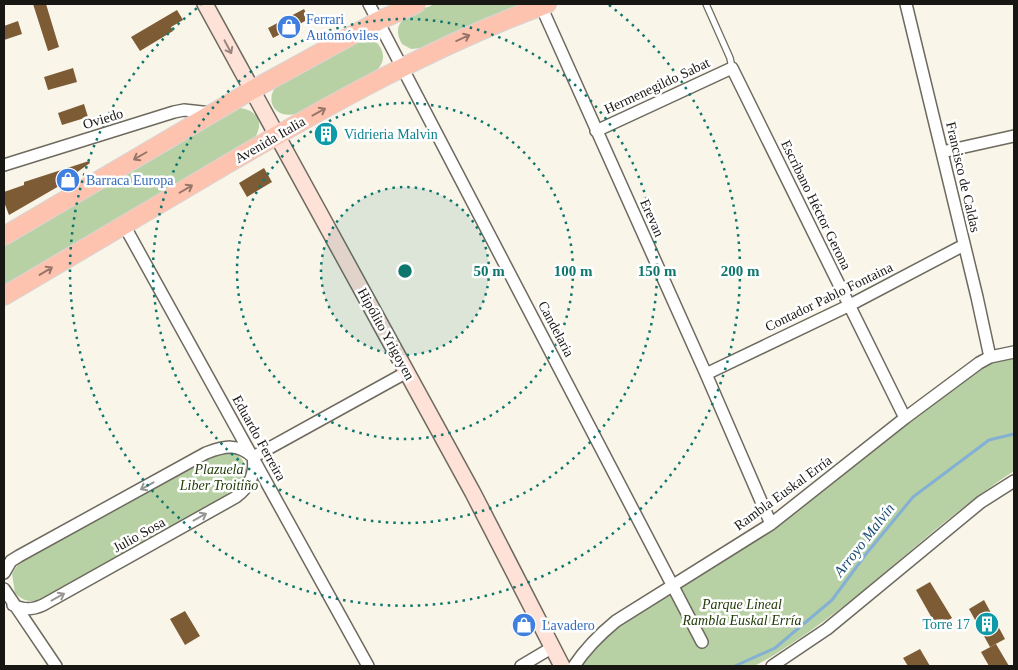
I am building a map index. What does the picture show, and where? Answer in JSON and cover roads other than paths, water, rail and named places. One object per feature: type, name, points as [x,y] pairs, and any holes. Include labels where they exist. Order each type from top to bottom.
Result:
[{"type":"main road","points":[[4,236],[252,90],[378,21],[416,4]]},
{"type":"main road","name":"Avenida Italia","points":[[4,296],[276,136],[401,67],[468,36],[544,5]]},
{"type":"street","name":"Hipólito Yrigoyen","points":[[205,4],[407,372],[562,666]]},
{"type":"street","name":"Candelaria","points":[[369,4],[702,642]]},
{"type":"street","name":"Francisco de Caldas","points":[[906,4],[990,357]]},
{"type":"street","name":"Erevan","points":[[544,5],[596,131],[706,374],[770,524]]},
{"type":"street","name":"Hermenegildo Sabat","points":[[596,131],[732,68]]},
{"type":"street","name":"Escribano Héctor Gerona","points":[[732,68],[905,418]]},
{"type":"street","name":"Oviedo","points":[[4,165],[174,112],[184,110],[212,114]]},
{"type":"street","points":[[942,152],[1014,136]]},
{"type":"street","name":"Eduardo Ferreira","points":[[124,225],[368,666]]},
{"type":"street","name":"Contador Pablo Fontaina","points":[[706,374],[848,306],[964,245]]},
{"type":"street","name":"Rambla Euskal Erría","points":[[574,666],[595,638],[616,622],[770,524],[905,418],[979,363],[990,357],[1014,352]]},
{"type":"street","points":[[4,574],[11,561],[19,556],[206,453],[228,447],[236,447],[253,457],[407,372]]},
{"type":"street","name":"Julio Sosa","points":[[13,604],[21,609],[28,610],[43,605],[236,497],[250,484],[254,472],[253,457]]},
{"type":"street","points":[[772,666],[827,629],[981,502],[1014,481]]},
{"type":"street","points":[[4,589],[56,666]]},
{"type":"street","points":[[521,666],[553,647]]},
{"type":"lane","name":"Escribano Héctor Gerona","points":[[706,4],[730,58],[732,68]]},
{"type":"waterway","name":"Arroyo Malvín","points":[[735,666],[775,648],[832,600],[866,554],[913,497],[989,440],[1014,434]]},
{"type":"place","name":"Ferrari Automóviles","points":[[289,27]]},
{"type":"place","name":"Vidrieria Malvin","points":[[326,134]]},
{"type":"place","name":"Barraca Europa","points":[[68,180]]},
{"type":"place","name":"Torre 17","points":[[987,624]]},
{"type":"place","name":"Lavadero","points":[[524,625]]},
{"type":"park label","name":"Plazuela Liber Troitiño","points":[[219,478]]},
{"type":"park label","name":"Parque Lineal Rambla Euskal Erría","points":[[742,612]]}]
